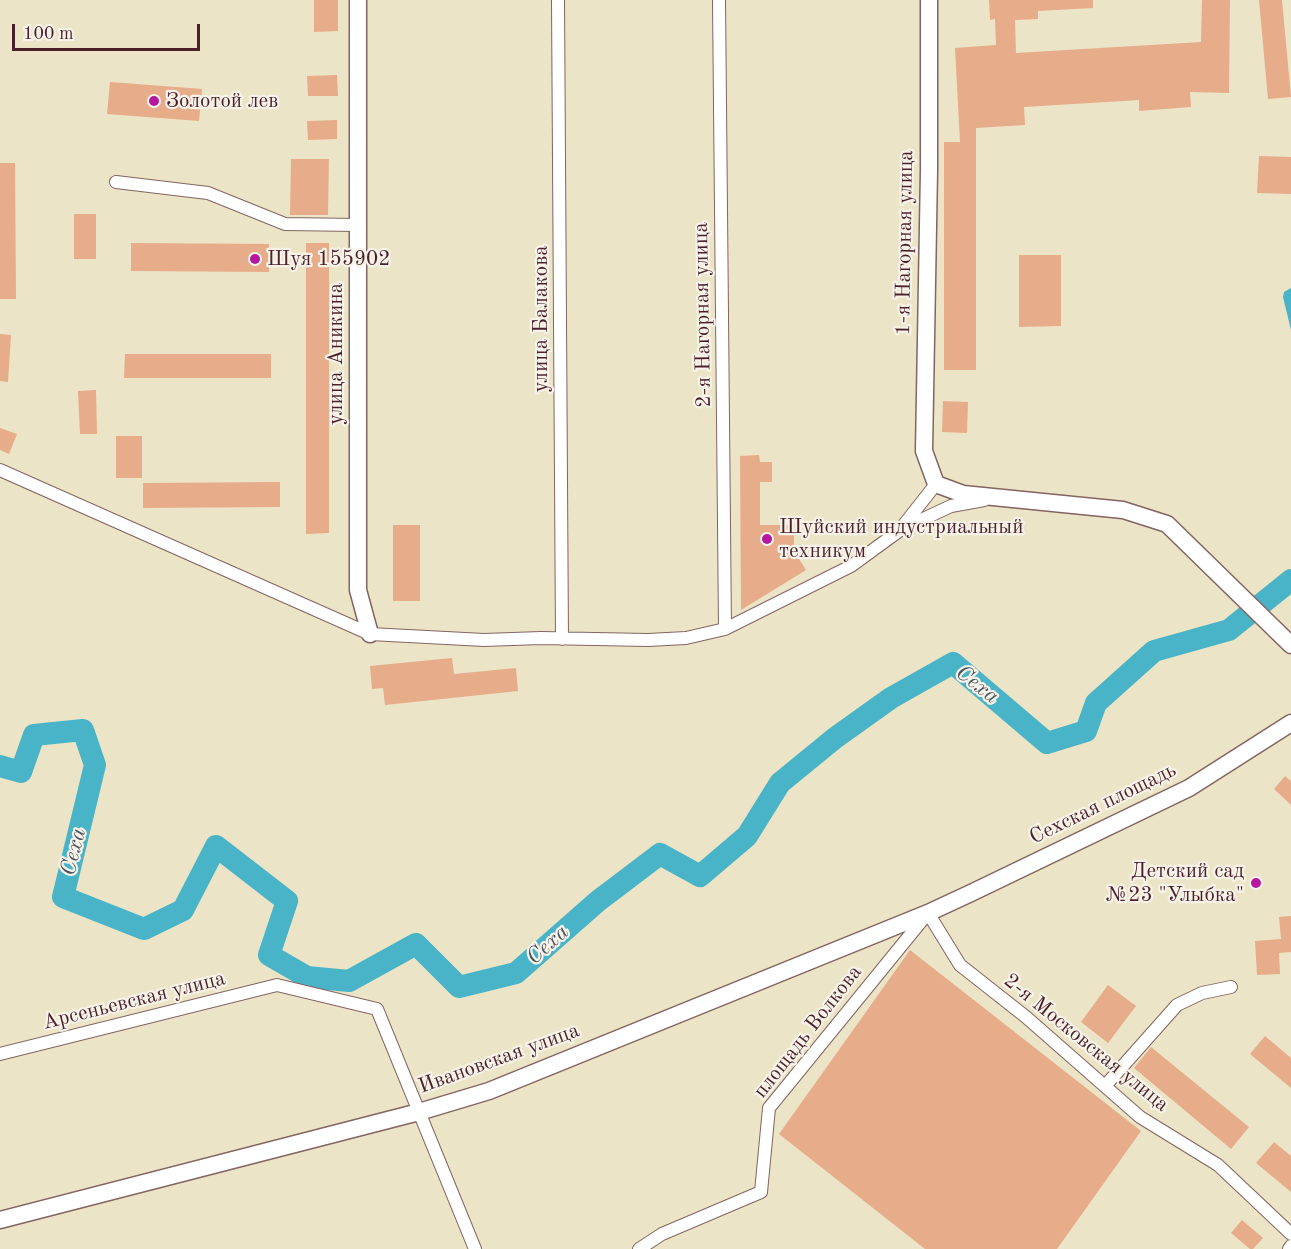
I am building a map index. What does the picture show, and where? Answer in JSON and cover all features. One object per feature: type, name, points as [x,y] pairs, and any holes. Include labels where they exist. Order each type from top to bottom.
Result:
[{"type":"street","name":"улица Аникина","points":[[358,0],[358,590],[370,634]]},
{"type":"street","name":"улица Балакова","points":[[558,0],[562,639]]},
{"type":"street","name":"2-я Нагорная улица","points":[[719,0],[725,629]]},
{"type":"street","name":"1-я Нагорная улица","points":[[929,0],[929,170],[924,451],[936,484]]},
{"type":"street","points":[[116,182],[208,193],[285,224],[358,225]]},
{"type":"street","points":[[0,470],[370,634],[484,640],[648,640],[686,638],[725,629],[851,566],[899,531],[951,506],[996,497]]},
{"type":"street","points":[[899,531],[936,484],[963,495],[1123,510],[1167,524],[1291,645]]},
{"type":"street","name":"Сехская площадь","points":[[928,913],[1190,788],[1291,723]]},
{"type":"street","name":"2-я Московская улица","points":[[928,913],[960,965],[1026,1017],[1140,1117],[1218,1165],[1291,1234]]},
{"type":"street","name":"Ивановская улица","points":[[0,1220],[419,1112],[489,1091],[928,913]]},
{"type":"street","name":"площадь Волкова","points":[[639,1249],[662,1234],[761,1192],[769,1108],[928,913]]},
{"type":"street","name":"Арсеньевская улица","points":[[0,1054],[277,986],[377,1009],[419,1112]]},
{"type":"street","points":[[1105,1086],[1178,1005],[1202,993],[1231,987]]},
{"type":"street","points":[[419,1112],[475,1249]]},
{"type":"water","points":[[1291,288],[1291,330],[1283,297],[1284,292]]},
{"type":"building","points":[[314,0],[338,0],[338,31],[314,32]]},
{"type":"building","points":[[989,0],[1093,0],[1093,8],[1038,11],[1038,19],[1015,20],[1016,53],[1201,42],[1202,0],[1230,0],[1229,93],[1190,92],[1191,107],[1139,111],[1139,100],[1024,107],[1025,125],[976,128],[976,370],[944,370],[944,142],[960,142],[955,48],[996,45],[995,19],[990,20]]},
{"type":"building","points":[[1259,0],[1282,0],[1291,97],[1268,99]]},
{"type":"building","points":[[337,75],[338,96],[308,96],[307,76]]},
{"type":"building","name":"Золотой лев","points":[[110,82],[202,89],[199,121],[107,114]]},
{"type":"building","points":[[337,120],[337,139],[308,140],[307,121]]},
{"type":"building","points":[[1259,156],[1291,157],[1291,194],[1257,193]]},
{"type":"building","points":[[291,159],[329,159],[328,215],[290,215]]},
{"type":"building","points":[[0,163],[15,163],[16,299],[0,299]]},
{"type":"building","points":[[74,214],[96,214],[96,259],[74,259]]},
{"type":"building","points":[[131,243],[269,244],[269,272],[131,271]]},
{"type":"building","points":[[306,243],[329,243],[329,533],[306,534]]},
{"type":"building","points":[[1019,255],[1061,255],[1061,326],[1019,327]]},
{"type":"building","points":[[0,334],[11,335],[8,382],[0,381]]},
{"type":"building","points":[[125,354],[271,354],[271,378],[124,378]]},
{"type":"building","points":[[96,390],[97,434],[80,434],[78,391]]},
{"type":"building","points":[[943,401],[968,402],[967,433],[942,432]]},
{"type":"building","points":[[0,428],[17,434],[9,454],[0,450]]},
{"type":"building","points":[[116,436],[142,436],[142,478],[116,478]]},
{"type":"building","name":"Шуйский индустриальный техникум","points":[[759,455],[760,462],[772,462],[772,482],[760,482],[760,525],[794,525],[794,551],[806,570],[741,610],[740,456]]},
{"type":"building","points":[[280,482],[280,507],[143,508],[143,483]]},
{"type":"building","points":[[393,525],[420,525],[420,601],[393,601]]},
{"type":"building","points":[[452,658],[454,674],[516,668],[518,691],[385,705],[383,688],[372,689],[370,666]]},
{"type":"building","points":[[1285,776],[1291,781],[1291,805],[1274,789]]},
{"type":"building","points":[[1291,916],[1291,952],[1279,953],[1280,974],[1257,975],[1255,941],[1281,939],[1279,917]]},
{"type":"building","points":[[910,950],[1141,1131],[1057,1249],[925,1249],[779,1134]]},
{"type":"building","points":[[1108,985],[1136,1006],[1108,1043],[1081,1022]]},
{"type":"building","points":[[1265,1036],[1291,1058],[1291,1088],[1250,1054]]},
{"type":"building","points":[[1151,1047],[1249,1127],[1231,1149],[1134,1068]]},
{"type":"building","points":[[1274,1142],[1291,1156],[1291,1192],[1256,1163]]},
{"type":"building","points":[[1242,1220],[1263,1238],[1253,1249],[1231,1233]]},
{"type":"waterway","name":"Сеха","points":[[0,766],[21,772],[34,735],[83,730],[95,765],[63,897],[144,929],[183,910],[216,846],[287,901],[269,955],[307,977],[349,981],[416,944],[459,987],[516,973],[598,901],[660,854],[700,876],[747,836],[780,783],[835,738],[891,698],[953,663],[1047,743],[1086,731],[1096,703],[1154,651],[1229,630],[1291,580]]},
{"type":"place","name":"Золотой лев","points":[[154,101]]},
{"type":"place","name":"Шуя 155902","points":[[255,259]]},
{"type":"place","name":"Шуйский индустриальный техникум","points":[[767,539]]},
{"type":"place","name":"Детский сад №23 \"Улыбка\"","points":[[1256,883]]}]
